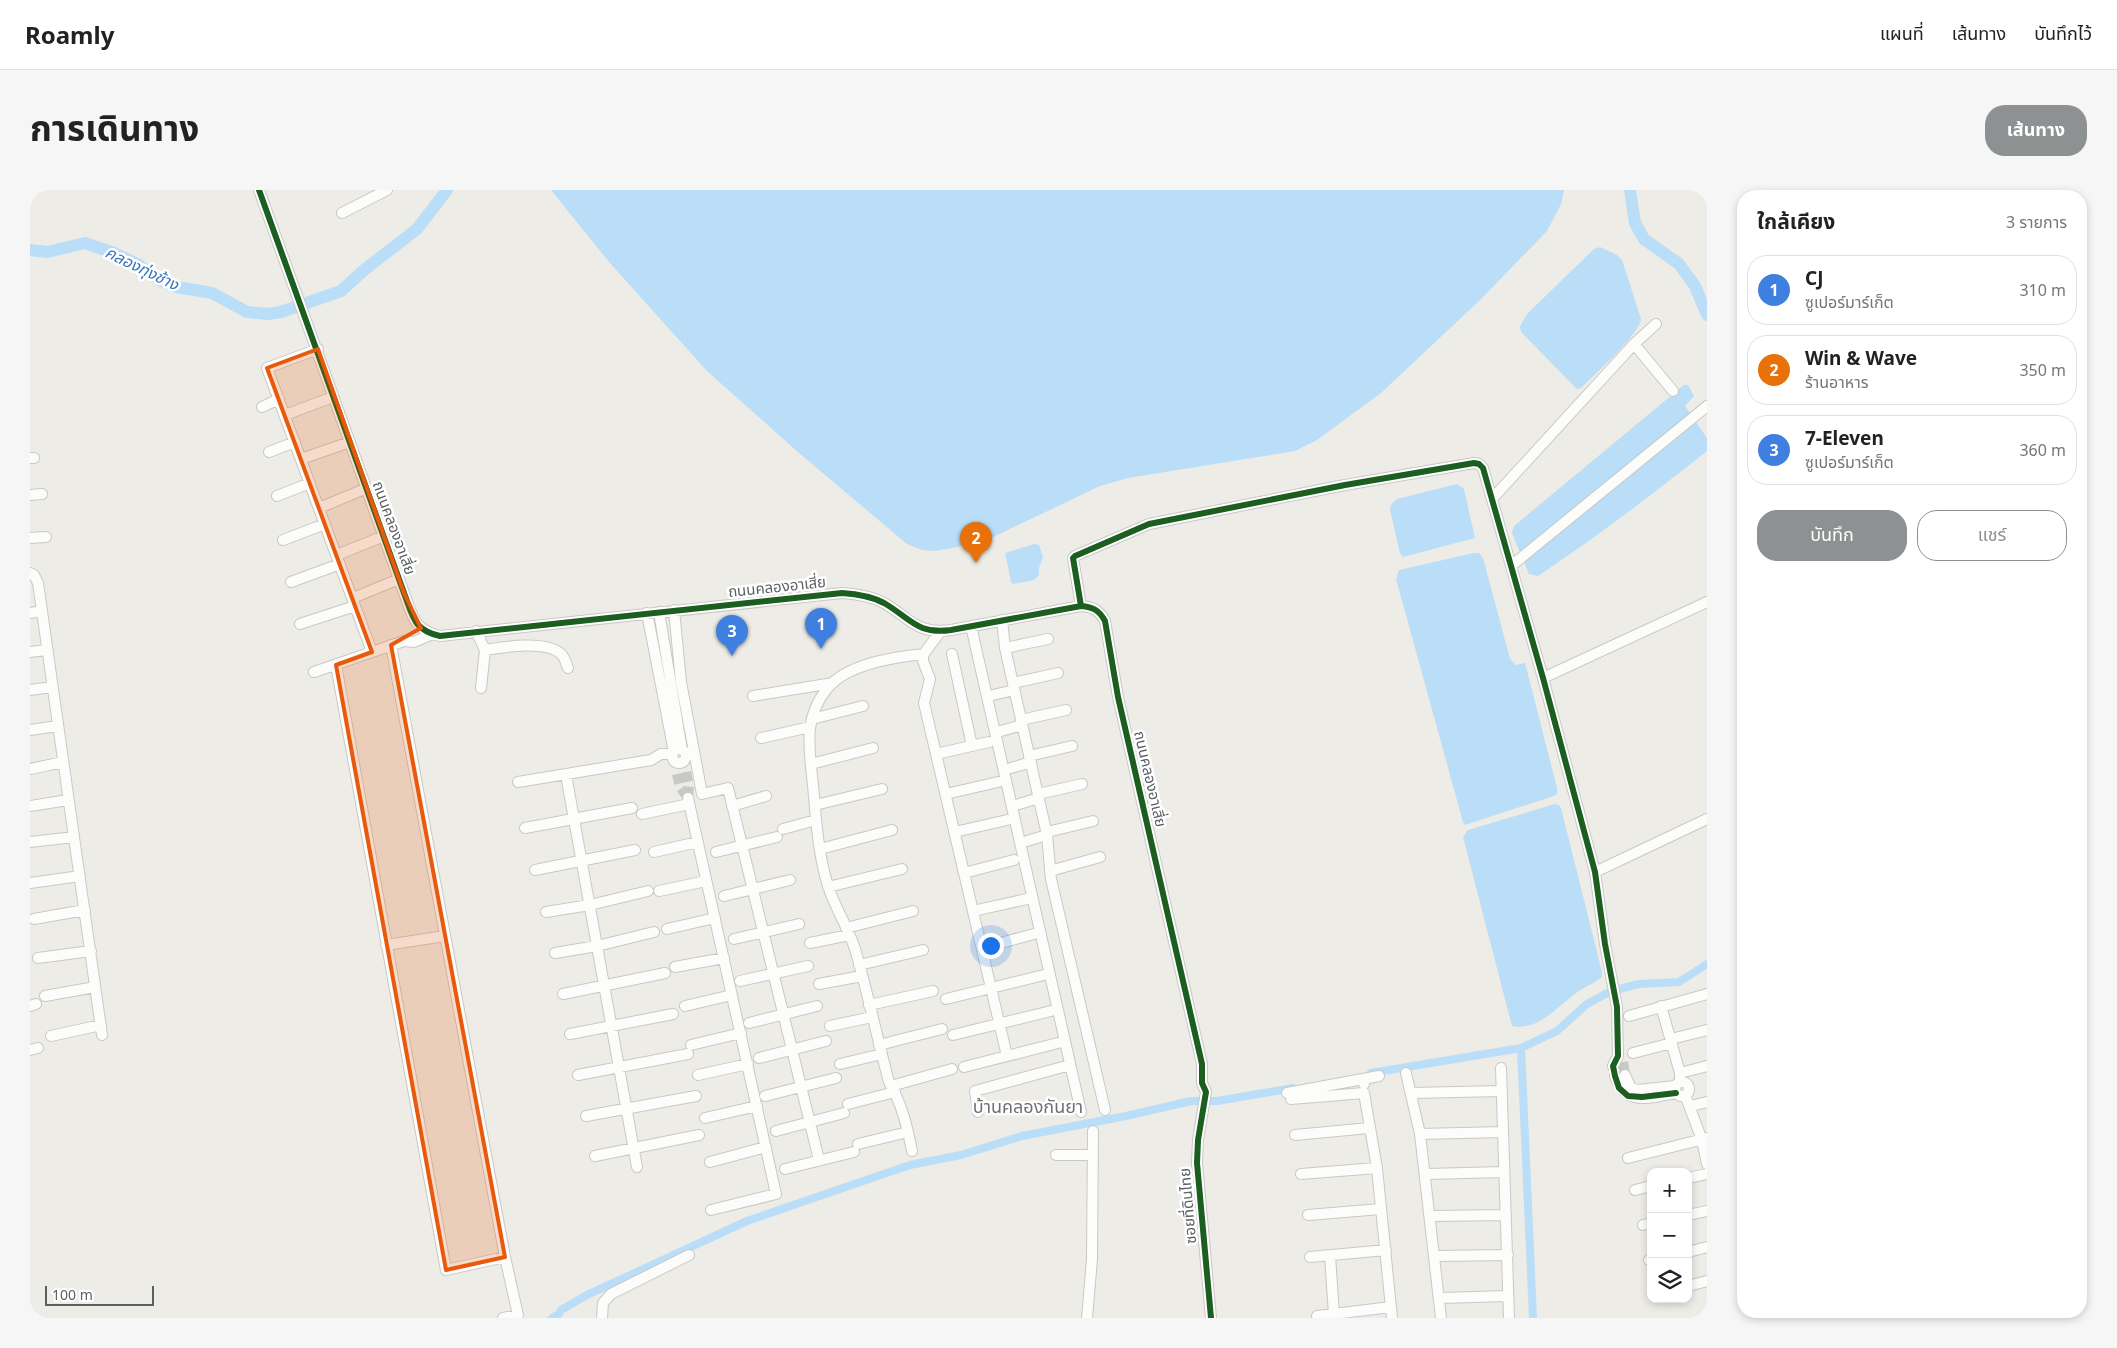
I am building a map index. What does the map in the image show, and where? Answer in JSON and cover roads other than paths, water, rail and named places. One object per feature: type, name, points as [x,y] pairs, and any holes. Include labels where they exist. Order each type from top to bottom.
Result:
[{"type":"street","name":"ถนนคลองอาเสี่ย","points":[[259,190],[318,349],[333,397],[399,579],[413,616],[423,631],[440,636],[842,593],[871,598],[884,603],[922,629],[940,632],[1081,606],[1098,610],[1105,621],[1118,697],[1202,1064],[1202,1084],[1206,1092]]},
{"type":"street","points":[[342,213],[387,190]]},
{"type":"street","points":[[1492,499],[1634,344],[1656,324]]},
{"type":"street","points":[[1634,344],[1673,391]]},
{"type":"street","points":[[318,349],[267,368],[372,652]]},
{"type":"street","points":[[285,415],[333,397]]},
{"type":"street","points":[[262,407],[279,399]]},
{"type":"street","points":[[1511,566],[1707,406]]},
{"type":"street","points":[[269,452],[295,442]]},
{"type":"street","points":[[301,459],[350,442]]},
{"type":"street","points":[[1081,606],[1073,558],[1149,524],[1345,485],[1474,463],[1480,464],[1483,468],[1543,678],[1595,872],[1605,944],[1617,1007],[1618,1061]]},
{"type":"street","points":[[277,496],[310,483]]},
{"type":"street","points":[[319,508],[367,488]]},
{"type":"street","points":[[30,495],[42,494]]},
{"type":"street","points":[[283,540],[325,524]]},
{"type":"street","points":[[291,582],[384,536]]},
{"type":"street","points":[[30,538],[46,537]]},
{"type":"street","points":[[30,573],[34,575],[38,583],[46,650],[102,1030],[51,1036]]},
{"type":"street","points":[[300,624],[354,602],[399,579]]},
{"type":"street","points":[[1543,678],[1707,602]]},
{"type":"street","points":[[674,610],[681,682],[702,794],[728,788],[808,1122],[819,1160]]},
{"type":"street","points":[[30,613],[41,611]]},
{"type":"street","points":[[659,612],[678,761]]},
{"type":"street","points":[[646,613],[678,761]]},
{"type":"street","points":[[1002,620],[1005,648],[1047,834],[1050,871],[1106,1110]]},
{"type":"street","points":[[971,626],[1081,1112]]},
{"type":"street","points":[[404,641],[409,634],[421,628]]},
{"type":"street","points":[[476,631],[485,650],[481,688]]},
{"type":"street","points":[[940,632],[924,654],[923,661],[930,679],[924,703],[1008,1056]]},
{"type":"street","points":[[314,672],[404,641],[414,642],[433,634]]},
{"type":"street","points":[[1005,648],[1048,639]]},
{"type":"street","points":[[391,646],[505,1257],[518,1315],[503,1318]]},
{"type":"street","points":[[485,650],[532,646],[552,648],[562,655],[568,668]]},
{"type":"street","points":[[30,652],[46,650]]},
{"type":"street","points":[[912,1151],[906,1118],[893,1089],[880,1050],[860,971],[847,931],[828,887],[816,820],[811,764],[811,723],[820,700],[833,683],[856,669],[874,663],[924,654]]},
{"type":"street","points":[[952,654],[972,746]]},
{"type":"street","points":[[336,665],[446,1270],[505,1257]]},
{"type":"street","points":[[993,695],[1013,686],[1058,673]]},
{"type":"street","points":[[753,696],[833,683]]},
{"type":"street","points":[[30,690],[52,687]]},
{"type":"street","points":[[761,738],[864,706]]},
{"type":"street","points":[[1001,731],[1066,710]]},
{"type":"street","points":[[30,730],[58,726]]},
{"type":"street","points":[[936,754],[989,742]]},
{"type":"street","points":[[1011,768],[1030,759],[1072,746]]},
{"type":"street","points":[[811,764],[874,748]]},
{"type":"street","points":[[518,782],[652,760],[662,762],[678,761]]},
{"type":"street","points":[[30,768],[63,762]]},
{"type":"street","points":[[566,775],[637,1168]]},
{"type":"street","points":[[946,794],[998,782]]},
{"type":"street","points":[[1019,804],[1038,796],[1082,784]]},
{"type":"street","points":[[815,806],[882,789]]},
{"type":"street","points":[[732,806],[766,796]]},
{"type":"street","points":[[30,806],[68,800]]},
{"type":"street","points":[[642,814],[688,801],[716,918],[776,1194],[711,1210]]},
{"type":"street","points":[[526,828],[632,808]]},
{"type":"street","points":[[1595,872],[1707,819]]},
{"type":"street","points":[[716,852],[742,846],[816,820]]},
{"type":"street","points":[[955,832],[1007,820]]},
{"type":"street","points":[[1027,842],[1092,821]]},
{"type":"street","points":[[820,848],[892,830]]},
{"type":"street","points":[[30,842],[74,837]]},
{"type":"street","points":[[654,852],[698,842]]},
{"type":"street","points":[[535,870],[635,850]]},
{"type":"street","points":[[1050,871],[1100,857]]},
{"type":"street","points":[[964,873],[1014,860]]},
{"type":"street","points":[[828,887],[902,869]]},
{"type":"street","points":[[30,884],[80,876]]},
{"type":"street","points":[[724,896],[790,880]]},
{"type":"street","points":[[659,891],[706,881]]},
{"type":"street","points":[[546,912],[590,905],[648,891]]},
{"type":"street","points":[[973,911],[1027,899]]},
{"type":"street","points":[[34,919],[85,910]]},
{"type":"street","points":[[810,943],[912,911]]},
{"type":"street","points":[[667,929],[716,918]]},
{"type":"street","points":[[734,939],[799,924]]},
{"type":"street","points":[[555,952],[597,946],[654,932]]},
{"type":"street","points":[[982,948],[1034,934]]},
{"type":"street","points":[[386,945],[445,936]]},
{"type":"street","points":[[819,984],[923,950]]},
{"type":"street","points":[[38,958],[91,951]]},
{"type":"street","points":[[675,967],[724,958]]},
{"type":"street","points":[[740,981],[808,966]]},
{"type":"street","points":[[562,994],[665,973]]},
{"type":"street","points":[[946,999],[1044,975]]},
{"type":"street","points":[[46,996],[95,987]]},
{"type":"street","points":[[869,1005],[933,991]]},
{"type":"street","points":[[1629,1016],[1707,994]]},
{"type":"street","points":[[684,1006],[732,995]]},
{"type":"street","points":[[749,1023],[817,1006]]},
{"type":"street","points":[[1661,1006],[1671,1041],[1679,1086],[1704,1139],[1707,1164]]},
{"type":"street","points":[[953,1036],[1051,1011]]},
{"type":"street","points":[[570,1034],[673,1014]]},
{"type":"street","points":[[830,1026],[872,1017]]},
{"type":"street","points":[[840,1064],[942,1029]]},
{"type":"street","points":[[1633,1053],[1707,1030]]},
{"type":"street","points":[[578,1075],[619,1068],[690,1050],[741,1033]]},
{"type":"street","points":[[759,1058],[826,1041]]},
{"type":"street","points":[[964,1068],[1058,1043]]},
{"type":"street","points":[[698,1075],[748,1064]]},
{"type":"street","points":[[978,1112],[975,1091],[1070,1065]]},
{"type":"street","points":[[1620,1076],[1619,1088],[1628,1096],[1642,1097],[1679,1086],[1707,1066]]},
{"type":"street","points":[[1501,1068],[1509,1318]]},
{"type":"street","points":[[776,1131],[808,1122],[893,1089],[952,1069]]},
{"type":"street","points":[[1406,1073],[1412,1093],[1426,1174],[1441,1318]]},
{"type":"street","points":[[1364,1093],[1289,1096],[1379,1076]]},
{"type":"street","points":[[765,1096],[836,1078]]},
{"type":"street","points":[[1364,1079],[1364,1093],[1386,1250],[1392,1318]]},
{"type":"street","points":[[1412,1093],[1502,1091]]},
{"type":"street","name":"ซอยที่ดินไทย","points":[[1206,1092],[1197,1163],[1211,1318]]},
{"type":"street","points":[[586,1116],[696,1096]]},
{"type":"street","points":[[1690,1106],[1707,1102]]},
{"type":"street","points":[[705,1118],[757,1106]]},
{"type":"street","points":[[1295,1135],[1369,1128]]},
{"type":"street","points":[[1087,1318],[1092,1259],[1093,1131]]},
{"type":"street","points":[[785,1169],[908,1132]]},
{"type":"street","points":[[1420,1134],[1503,1132]]},
{"type":"street","points":[[595,1156],[699,1135]]},
{"type":"street","points":[[1628,1158],[1704,1139]]},
{"type":"street","points":[[710,1162],[766,1147]]},
{"type":"street","points":[[1056,1155],[1092,1156]]},
{"type":"street","points":[[1301,1174],[1376,1168]]},
{"type":"street","points":[[1426,1174],[1504,1172]]},
{"type":"street","points":[[1692,1177],[1707,1174]]},
{"type":"street","points":[[1635,1190],[1647,1187]]},
{"type":"street","points":[[1308,1215],[1381,1209]]},
{"type":"street","points":[[1692,1214],[1707,1210]]},
{"type":"street","points":[[1431,1216],[1506,1214]]},
{"type":"street","points":[[1692,1251],[1707,1247]]},
{"type":"street","points":[[1310,1257],[1386,1250]]},
{"type":"street","points":[[602,1318],[603,1303],[611,1294],[689,1255]]},
{"type":"street","points":[[1435,1256],[1508,1255]]},
{"type":"street","points":[[1330,1256],[1334,1314]]},
{"type":"street","points":[[1692,1285],[1707,1281]]},
{"type":"street","points":[[1440,1298],[1508,1296]]},
{"type":"street","points":[[1317,1316],[1391,1306]]},
{"type":"water","points":[[551,190],[1564,190],[1561,204],[1547,231],[1480,300],[1381,393],[1317,440],[1295,451],[1128,478],[1100,486],[993,537],[935,551],[922,550],[907,544],[799,453],[707,371],[609,262]]},
{"type":"water","points":[[1600,247],[1617,255],[1622,260],[1641,319],[1639,326],[1625,344],[1581,388],[1577,389],[1521,332],[1520,326],[1528,313],[1594,249]]},
{"type":"water","points":[[1684,385],[1688,385],[1694,396],[1685,406],[1707,438],[1707,451],[1666,484],[1560,561],[1538,576],[1529,574],[1512,533],[1514,526]]},
{"type":"water","points":[[1457,484],[1464,489],[1475,538],[1403,557],[1400,553],[1390,510],[1392,504],[1401,498]]},
{"type":"water","points":[[1034,544],[1039,545],[1043,557],[1039,568],[1039,575],[1034,580],[1013,584],[1005,553]]},
{"type":"water","points":[[1479,553],[1483,558],[1510,659],[1516,665],[1525,663],[1557,794],[1465,825],[1396,579],[1399,570]]},
{"type":"water","points":[[1555,804],[1561,808],[1602,977],[1579,991],[1540,1021],[1522,1027],[1512,1026],[1463,837],[1468,830]]},
{"type":"waterway","name":"คลองทุ่งช้าง","points":[[30,250],[47,252],[85,243],[114,253],[139,265],[161,281],[176,287],[212,293],[247,312],[268,314],[281,312],[341,291],[364,270],[417,229],[447,190]]},
{"type":"waterway","points":[[1630,190],[1635,223],[1644,239],[1679,264],[1695,286],[1707,315]]},
{"type":"waterway","points":[[1371,1073],[1521,1048],[1557,1031],[1587,1004],[1611,991],[1639,984],[1679,982],[1707,964]]},
{"type":"waterway","points":[[1521,1048],[1533,1318]]},
{"type":"waterway","points":[[552,1318],[559,1314],[561,1310],[587,1295],[747,1221],[910,1165],[961,1155],[1022,1136],[1126,1116],[1191,1101],[1217,1101],[1293,1088]]},
{"type":"tunnel","points":[[686,772],[689,786],[688,798]]},
{"type":"tunnel","points":[[677,774],[680,787],[688,798]]},
{"type":"tunnel","points":[[1623,1062],[1625,1075]]},
{"type":"place","name":"Win & Wave","points":[[976,563]]},
{"type":"place","name":"CJ","points":[[821,649]]},
{"type":"place","name":"7-Eleven","points":[[732,656]]},
{"type":"district","name":"บ้านคลองกันยา","points":[[1028,1107]]}]
